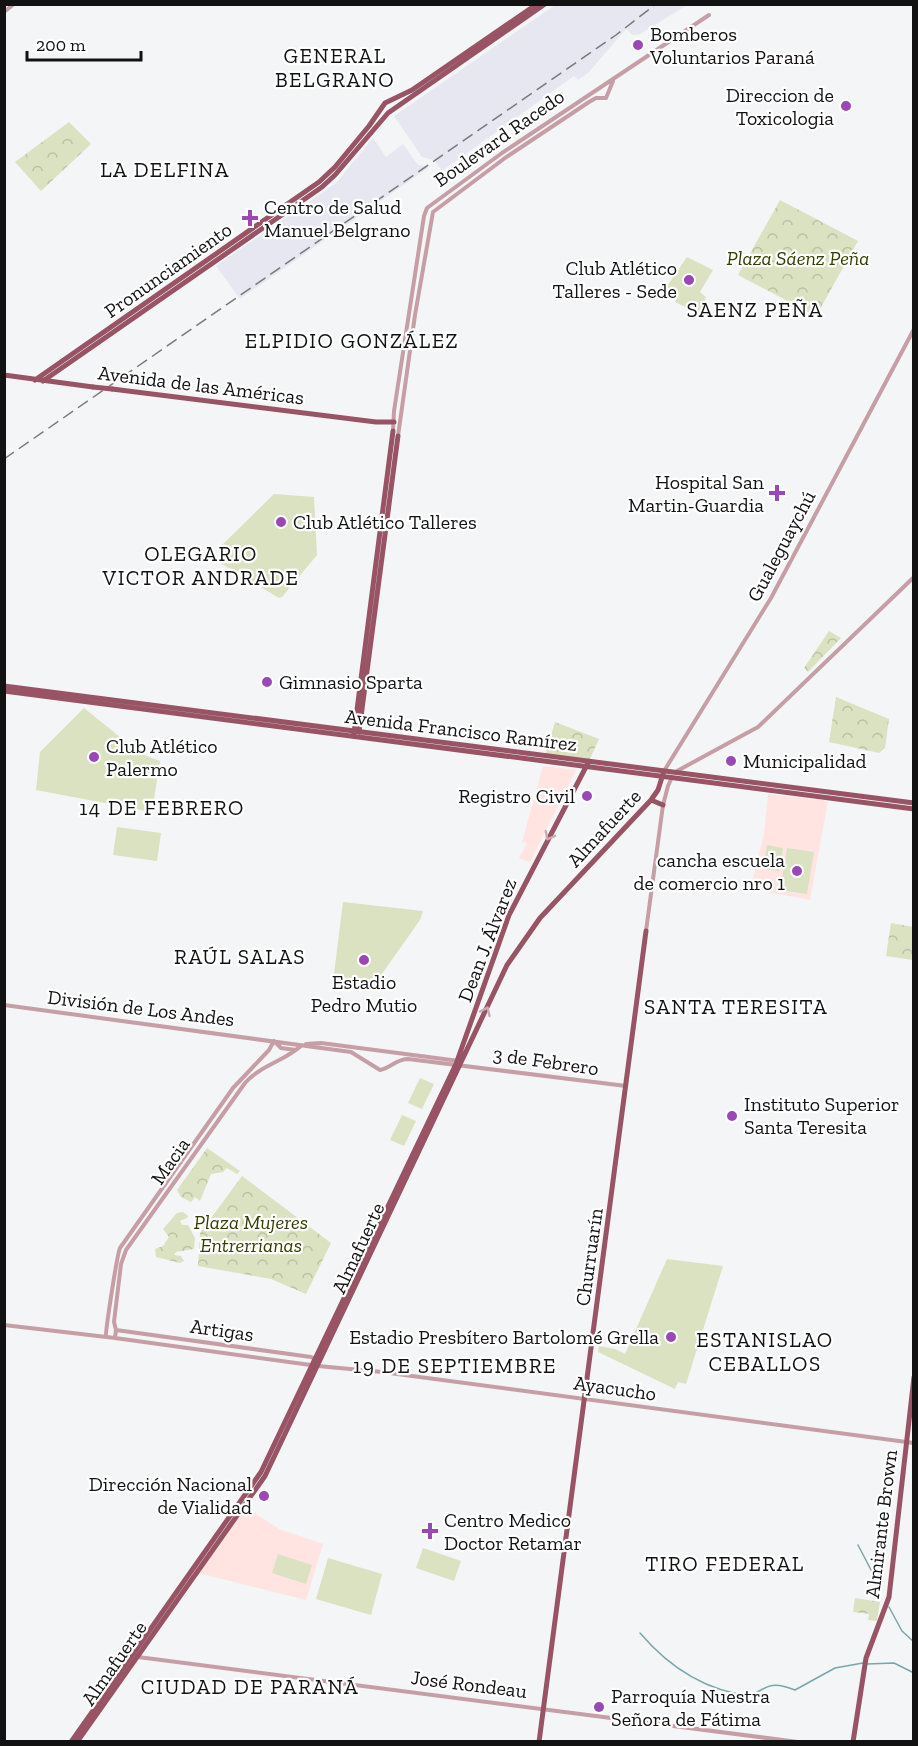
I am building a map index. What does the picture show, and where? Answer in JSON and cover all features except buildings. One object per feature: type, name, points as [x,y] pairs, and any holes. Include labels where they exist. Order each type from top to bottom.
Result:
[{"type":"main road","name":"Pronunciamiento","points":[[35,380],[319,182],[335,167],[385,103],[412,90],[537,4]]},
{"type":"main road","name":"Pronunciamiento","points":[[44,381],[322,187],[388,113],[545,4]]},
{"type":"main road","points":[[57,382],[59,369]]},
{"type":"main road","name":"Avenida de las Américas","points":[[4,375],[390,423]]},
{"type":"main road","name":"Boulevard Racedo","points":[[356,734],[396,434]]},
{"type":"main road","name":"Avenida Francisco Ramírez","points":[[4,686],[663,774],[676,772],[914,803]]},
{"type":"main road","name":"Avenida Francisco Ramírez","points":[[4,691],[356,734]]},
{"type":"main road","name":"Dean J. Álvarez","points":[[458,1063],[509,915],[588,764]]},
{"type":"main road","name":"Avenida Francisco Ramírez","points":[[663,774],[671,778],[914,808]]},
{"type":"main road","name":"Almafuerte","points":[[71,1742],[258,1478],[315,1366],[315,1358],[507,965],[536,923],[651,800],[658,790],[663,774]]},
{"type":"main road","points":[[651,800],[663,805]]},
{"type":"main road","name":"Churruarín","points":[[539,1742],[646,931]]},
{"type":"main road","name":"Almafuerte","points":[[77,1742],[265,1476],[458,1063]]},
{"type":"main road","name":"Almirante Brown","points":[[853,1742],[866,1658],[889,1597],[914,1377]]},
{"type":"street","points":[[4,12],[14,4]]},
{"type":"street","name":"Boulevard Racedo","points":[[390,423],[425,211],[450,189],[502,153],[709,15]]},
{"type":"street","points":[[600,98],[599,89],[606,88],[608,92],[613,80]]},
{"type":"street","name":"Boulevard Racedo","points":[[396,434],[433,212],[505,158],[589,102],[606,98],[608,92]]},
{"type":"street","name":"Gualeguaychú","points":[[663,774],[771,598],[914,328]]},
{"type":"street","points":[[396,434],[390,423],[400,420]]},
{"type":"street","points":[[671,778],[676,772],[758,727],[914,577]]},
{"type":"street","name":"Churruarín","points":[[646,931],[663,805],[671,778]]},
{"type":"street","name":"División de Los Andes","points":[[4,1005],[303,1044],[354,1053],[380,1070],[405,1059],[458,1063]]},
{"type":"street","name":"División de Los Andes","points":[[274,1041],[280,1048],[296,1050]]},
{"type":"street","name":"Macia","points":[[106,1338],[104,1333],[118,1251],[241,1077],[269,1050],[274,1041]]},
{"type":"street","name":"División de Los Andes","points":[[303,1044],[321,1043],[458,1063]]},
{"type":"street","name":"Macia","points":[[115,1338],[114,1322],[121,1264],[126,1250],[245,1083],[261,1069],[281,1060],[303,1044]]},
{"type":"street","name":"3 de Febrero","points":[[458,1063],[529,1075],[627,1086]]},
{"type":"street","points":[[4,1324],[106,1338]]},
{"type":"street","name":"Artigas","points":[[106,1326],[315,1358]]},
{"type":"street","name":"Artigas","points":[[106,1338],[315,1366]]},
{"type":"street","name":"Ayacucho","points":[[315,1366],[382,1372],[914,1443]]},
{"type":"street","name":"José Rondeau","points":[[138,1656],[392,1690],[544,1707],[798,1742]]},
{"type":"shaded area","points":[[555,5],[687,5],[640,34],[633,35],[626,29],[588,73],[578,80],[574,76],[442,171],[434,160],[422,157],[394,116]]},
{"type":"shaded area","points":[[373,138],[386,157],[403,144],[418,165],[428,168],[240,299],[216,266],[336,183]]},
{"type":"shaded area","points":[[543,766],[576,770],[530,862],[519,858],[527,843],[522,842]]},
{"type":"shaded area","points":[[768,794],[828,801],[810,900],[751,887],[764,834]]},
{"type":"shaded area","points":[[244,1506],[279,1529],[323,1544],[306,1600],[198,1573]]},
{"type":"green space","points":[[69,122],[91,144],[41,191],[15,162]]},
{"type":"green space","name":"Plaza Sáenz Peña","points":[[780,200],[858,241],[816,316],[738,275]]},
{"type":"green space","name":"Club Atlético Talleres - Sede","points":[[687,257],[713,270],[700,292],[706,297],[699,314],[675,302],[678,296],[665,289]]},
{"type":"green space","name":"Club Atlético Talleres","points":[[274,494],[314,497],[317,555],[279,598],[222,564],[221,546]]},
{"type":"green space","points":[[829,631],[841,638],[808,672],[804,668]]},
{"type":"green space","points":[[836,697],[889,719],[885,748],[879,753],[829,742]]},
{"type":"green space","name":"Club Atlético Palermo","points":[[84,708],[136,752],[160,761],[152,812],[36,790],[40,752]]},
{"type":"green space","points":[[555,722],[599,739],[589,761],[545,756]]},
{"type":"green space","points":[[117,827],[161,833],[157,861],[113,855]]},
{"type":"green space","points":[[767,845],[783,848],[779,871],[763,869]]},
{"type":"green space","name":"cancha escuela de comercio nro 1","points":[[787,848],[814,852],[807,894],[780,890]]},
{"type":"green space","name":"Estadio Pedro Mutio","points":[[343,902],[423,911],[420,920],[379,978],[378,987],[333,982]]},
{"type":"green space","points":[[891,923],[913,927],[913,960],[886,956]]},
{"type":"green space","points":[[420,1078],[434,1084],[422,1109],[408,1103]]},
{"type":"green space","points":[[402,1115],[416,1121],[404,1146],[390,1140]]},
{"type":"green space","points":[[207,1148],[240,1171],[237,1174],[227,1168],[223,1172],[211,1174],[200,1201],[195,1197],[191,1202],[181,1197],[177,1190]]},
{"type":"green space","name":"Plaza Mujeres Entrerrianas","points":[[242,1176],[331,1243],[306,1294],[271,1279],[198,1266],[200,1233]]},
{"type":"green space","points":[[183,1212],[188,1216],[180,1221],[182,1225],[188,1225],[195,1238],[194,1249],[176,1252],[174,1255],[181,1256],[184,1261],[180,1263],[156,1257],[155,1249],[163,1246],[169,1237],[163,1229],[177,1213]]},
{"type":"green space","points":[[667,1259],[723,1266],[686,1384],[678,1382],[675,1389],[598,1352],[599,1346],[615,1349],[625,1354]]},
{"type":"green space","points":[[423,1548],[461,1561],[454,1581],[416,1568]]},
{"type":"green space","points":[[278,1554],[312,1565],[306,1584],[272,1573]]},
{"type":"green space","points":[[328,1558],[382,1574],[371,1615],[316,1599]]},
{"type":"green space","points":[[855,1598],[880,1602],[877,1621],[868,1620],[869,1614],[853,1612]]},
{"type":"waterway","points":[[858,1545],[881,1589]]},
{"type":"waterway","points":[[889,1607],[902,1631],[914,1642]]},
{"type":"waterway","points":[[640,1633],[676,1667],[704,1683],[751,1696],[777,1685],[795,1690],[835,1668],[863,1663]]},
{"type":"waterway","points":[[867,1664],[894,1663],[914,1673]]},
{"type":"railway","points":[[4,459],[616,35],[656,4]]},
{"type":"place","name":"Bomberos Voluntarios Paraná","points":[[638,45]]},
{"type":"place","name":"Direccion de Toxicologia","points":[[846,106]]},
{"type":"place","name":"Centro de Salud Manuel Belgrano","points":[[250,218]]},
{"type":"place","name":"Club Atlético Talleres - Sede","points":[[689,280]]},
{"type":"place","name":"Hospital San Martin-Guardia","points":[[777,493]]},
{"type":"place","name":"Club Atlético Talleres","points":[[281,522]]},
{"type":"place","name":"Gimnasio Sparta","points":[[267,682]]},
{"type":"place","name":"Club Atlético Palermo","points":[[94,757]]},
{"type":"place","name":"Municipalidad","points":[[731,761]]},
{"type":"place","name":"Registro Civil","points":[[587,796]]},
{"type":"place","name":"cancha escuela de comercio nro 1","points":[[797,871]]},
{"type":"place","name":"Estadio Pedro Mutio","points":[[364,960]]},
{"type":"place","name":"Instituto Superior Santa Teresita","points":[[732,1116]]},
{"type":"place","name":"Estadio Presbítero Bartolomé Grella","points":[[671,1337]]},
{"type":"place","name":"Dirección Nacional de Vialidad","points":[[264,1496]]},
{"type":"place","name":"Centro Medico Doctor Retamar","points":[[430,1531]]},
{"type":"place","name":"Parroquía Nuestra Señora de Fátima","points":[[599,1707]]},
{"type":"district","name":"GENERAL BELGRANO","points":[[335,67]]},
{"type":"district","name":"LA DELFINA","points":[[165,169]]},
{"type":"district","name":"SAENZ PEÑA","points":[[755,309]]},
{"type":"district","name":"ELPIDIO GONZÁLEZ","points":[[352,340]]},
{"type":"district","name":"OLEGARIO VICTOR ANDRADE","points":[[201,565]]},
{"type":"district","name":"14 DE FEBRERO","points":[[162,807]]},
{"type":"district","name":"RAÚL SALAS","points":[[240,956]]},
{"type":"district","name":"SANTA TERESITA","points":[[736,1006]]},
{"type":"district","name":"ESTANISLAO CEBALLOS","points":[[765,1351]]},
{"type":"district","name":"19 DE SEPTIEMBRE","points":[[455,1365]]},
{"type":"district","name":"TIRO FEDERAL","points":[[725,1563]]},
{"type":"district","name":"CIUDAD DE PARANÁ","points":[[250,1686]]}]
